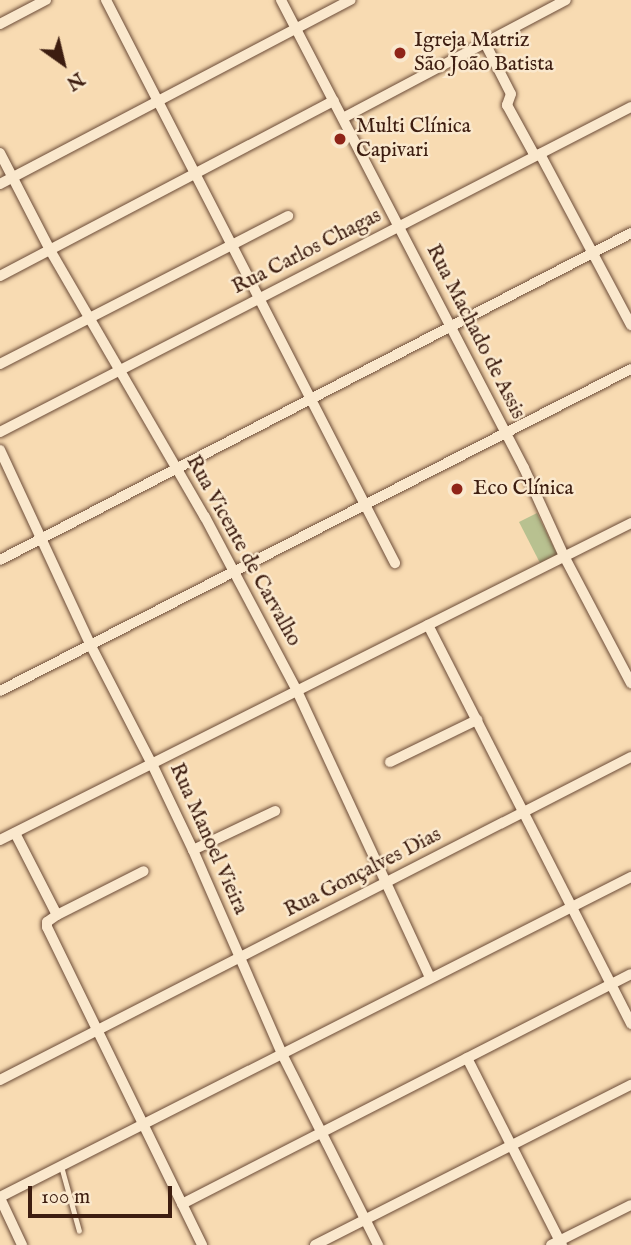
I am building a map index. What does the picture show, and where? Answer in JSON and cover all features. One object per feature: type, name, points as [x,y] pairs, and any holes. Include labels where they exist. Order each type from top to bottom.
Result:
[{"type":"street","points":[[0,24],[46,0]]},
{"type":"street","points":[[106,0],[396,563]]},
{"type":"street","name":"Rua Machado de Assis","points":[[281,0],[506,433],[565,556],[631,683]]},
{"type":"street","points":[[0,184],[351,0]]},
{"type":"street","points":[[343,118],[566,0]]},
{"type":"street","points":[[485,43],[511,94],[507,105],[594,253],[631,325]]},
{"type":"street","points":[[0,276],[334,101]]},
{"type":"street","name":"Rua Carlos Chagas","points":[[0,432],[631,107]]},
{"type":"street","name":"Rua Vicente de Carvalho","points":[[0,153],[50,250],[177,469],[297,691],[384,884],[430,978]]},
{"type":"street","points":[[0,365],[288,216]]},
{"type":"street","points":[[0,561],[631,233]]},
{"type":"street","points":[[0,691],[631,369]]},
{"type":"street","name":"Rua Manoel Vieira","points":[[0,450],[91,646],[193,850],[282,1054],[378,1245]]},
{"type":"street","points":[[0,840],[631,523]]},
{"type":"street","points":[[428,625],[631,1024]]},
{"type":"street","points":[[390,762],[477,720]]},
{"type":"street","name":"Rua Gonçalves Dias","points":[[0,1080],[631,757]]},
{"type":"street","points":[[193,850],[275,811]]},
{"type":"street","points":[[15,832],[57,915]]},
{"type":"street","points":[[144,871],[57,915],[47,922],[47,927],[202,1245]]},
{"type":"street","points":[[22,1245],[0,1198],[631,877]]},
{"type":"street","points":[[182,1204],[631,974]]},
{"type":"street","points":[[467,1058],[512,1145],[557,1243],[631,1205]]},
{"type":"street","points":[[315,1245],[631,1085]]},
{"type":"lane","points":[[61,1166],[79,1231]]},
{"type":"green space","points":[[537,513],[557,554],[540,563],[519,522]]},
{"type":"place","name":"Igreja Matriz São João Batista","points":[[400,53]]},
{"type":"place","name":"Multi Clínica Capivari","points":[[340,139]]},
{"type":"place","name":"Eco Clínica","points":[[457,489]]}]
